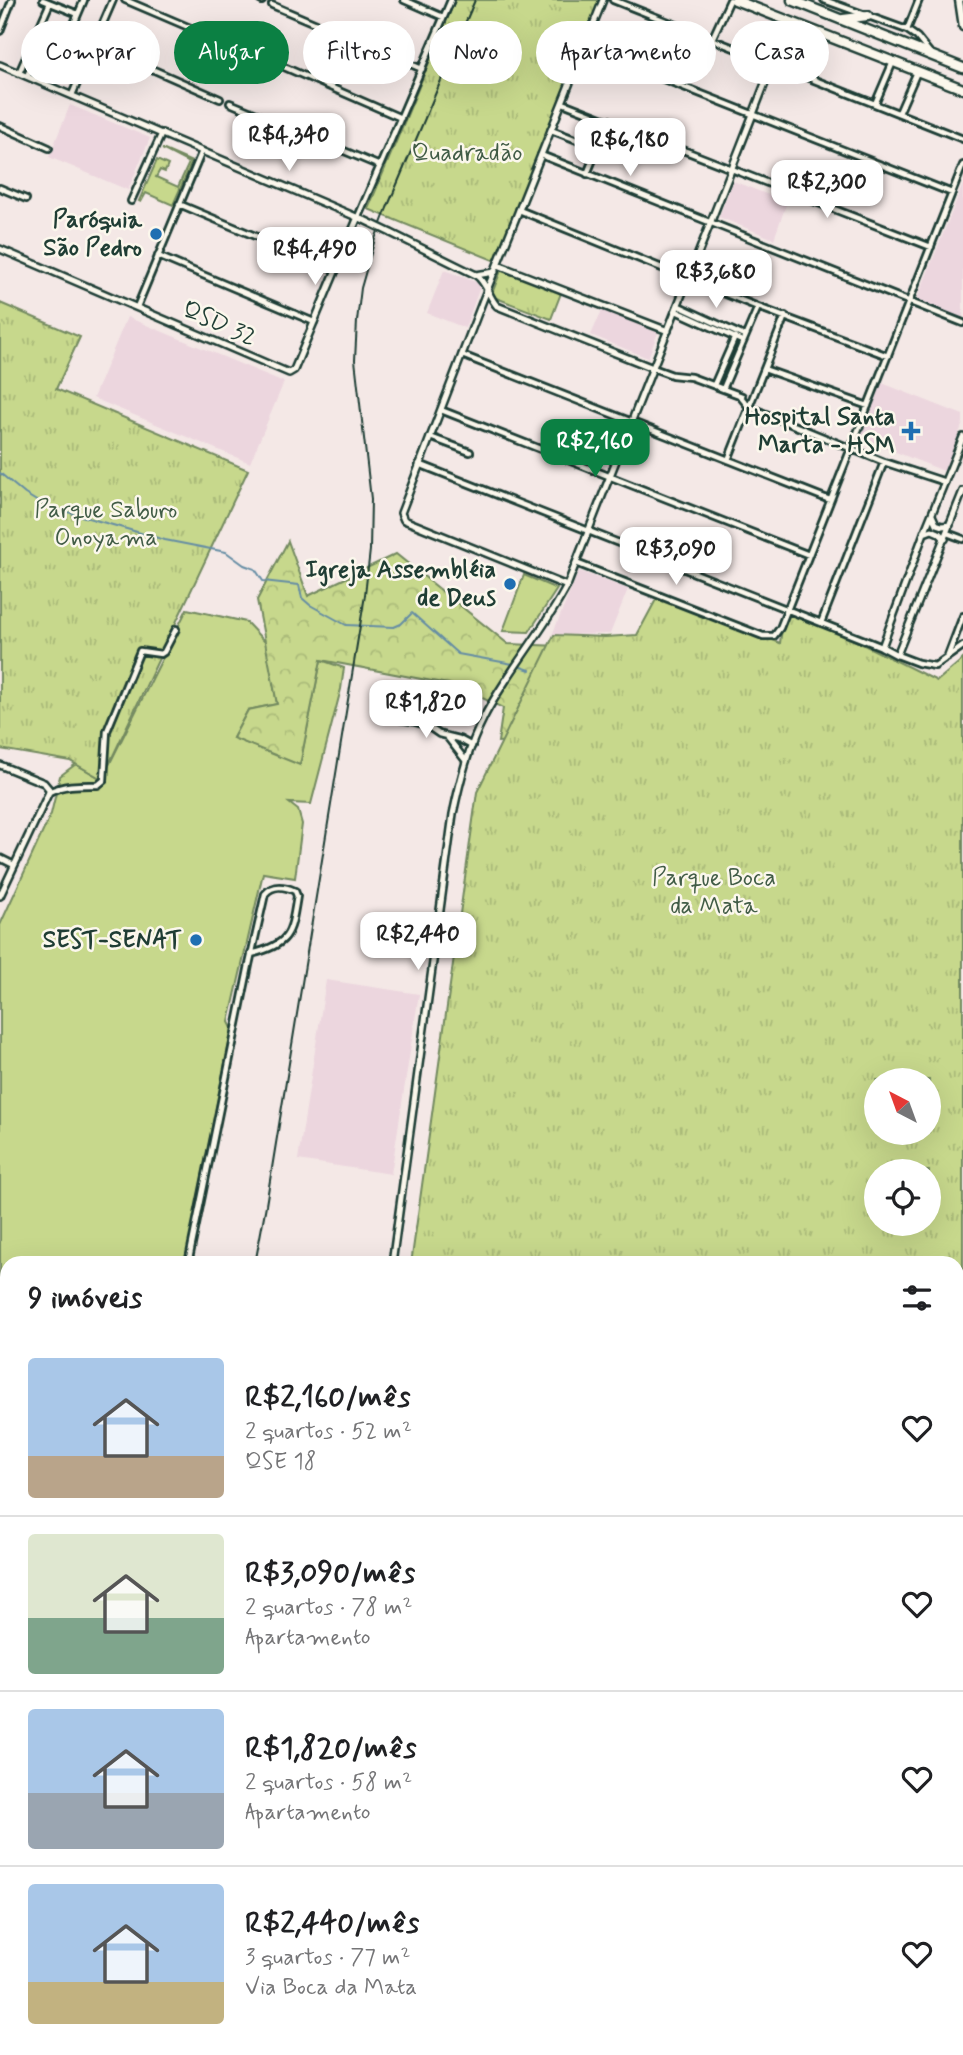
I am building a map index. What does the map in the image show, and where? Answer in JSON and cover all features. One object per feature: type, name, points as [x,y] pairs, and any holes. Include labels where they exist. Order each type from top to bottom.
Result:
[{"type":"highway","points":[[735,0],[789,21]]},
{"type":"highway","points":[[792,0],[963,68]]},
{"type":"highway","points":[[843,20],[868,16]]},
{"type":"highway","points":[[838,40],[844,37],[849,27],[843,20]]},
{"type":"highway","points":[[854,46],[854,33],[863,29]]},
{"type":"highway","points":[[829,37],[963,89]]},
{"type":"main road","points":[[960,0],[963,27]]},
{"type":"street","points":[[0,31],[12,0]]},
{"type":"street","points":[[43,0],[78,14]]},
{"type":"street","points":[[75,21],[84,0]]},
{"type":"street","points":[[104,21],[113,0]]},
{"type":"street","points":[[125,0],[174,21]]},
{"type":"street","points":[[404,0],[443,17]]},
{"type":"street","points":[[158,257],[314,322],[361,219],[380,166],[451,0]]},
{"type":"street","points":[[595,21],[603,0]]},
{"type":"street","points":[[613,0],[666,21]]},
{"type":"street","points":[[716,30],[730,0]]},
{"type":"street","points":[[821,11],[825,0],[907,30],[917,37],[932,56]]},
{"type":"street","points":[[907,30],[919,0]]},
{"type":"street","points":[[42,21],[50,3]]},
{"type":"street","points":[[272,5],[422,69]]},
{"type":"street","points":[[875,103],[893,62]]},
{"type":"street","points":[[0,65],[19,73],[21,69]]},
{"type":"street","points":[[289,69],[401,118]]},
{"type":"street","points":[[900,113],[917,71]]},
{"type":"street","points":[[160,73],[220,99]]},
{"type":"street","points":[[46,84],[361,219],[476,275],[484,282],[497,306]]},
{"type":"street","points":[[72,95],[77,84]]},
{"type":"street","points":[[567,586],[404,520],[401,513],[570,84]]},
{"type":"street","points":[[676,84],[952,193]]},
{"type":"street","points":[[393,1256],[453,814],[463,769],[483,719],[556,608],[567,586],[765,84]]},
{"type":"street","points":[[827,84],[963,139]]},
{"type":"street","points":[[230,103],[380,166]]},
{"type":"street","points":[[563,103],[931,247]]},
{"type":"street","points":[[587,174],[609,120]]},
{"type":"street","points":[[0,127],[49,148]]},
{"type":"street","points":[[551,130],[598,148]]},
{"type":"street","points":[[131,201],[162,133]]},
{"type":"street","points":[[136,307],[202,151]]},
{"type":"street","points":[[541,155],[963,323]]},
{"type":"street","points":[[576,562],[763,636],[772,637],[780,628],[963,165]]},
{"type":"street","points":[[0,188],[26,199]]},
{"type":"street","points":[[179,204],[336,270]]},
{"type":"street","points":[[519,211],[888,356]]},
{"type":"street","name":"QSD 32","points":[[2,250],[287,373],[293,370],[314,322]]},
{"type":"street","points":[[498,265],[668,331]]},
{"type":"street","points":[[476,275],[495,272]]},
{"type":"street","points":[[480,310],[487,304],[497,306],[671,375],[691,377],[752,400]]},
{"type":"street","points":[[723,389],[758,307]]},
{"type":"street","points":[[678,309],[743,338]]},
{"type":"street","points":[[728,460],[785,316]]},
{"type":"street","points":[[715,385],[735,335]]},
{"type":"street","points":[[463,355],[830,500]]},
{"type":"street","points":[[764,369],[868,406]]},
{"type":"street","points":[[740,396],[749,407],[884,462],[945,482]]},
{"type":"street","points":[[441,410],[809,555]]},
{"type":"street","points":[[430,437],[470,452]]},
{"type":"street","points":[[882,647],[963,437]]},
{"type":"street","points":[[821,623],[884,462]]},
{"type":"street","points":[[419,464],[929,666],[935,666],[947,659],[963,646]]},
{"type":"street","points":[[897,655],[963,491]]},
{"type":"street","points":[[932,515],[936,524],[950,525]]},
{"type":"street","points":[[924,533],[932,530],[963,539]]},
{"type":"street","points":[[947,659],[963,616]]},
{"type":"street","points":[[0,895],[49,792],[72,786],[98,785],[103,780],[107,731],[140,651],[161,654],[176,629]]},
{"type":"street","points":[[386,718],[426,725],[447,737],[460,739],[472,746]]},
{"type":"street","points":[[447,737],[466,761]]},
{"type":"street","points":[[0,765],[44,783],[49,792]]},
{"type":"street","points":[[0,858],[14,865]]},
{"type":"street","points":[[190,1256],[251,954],[265,894],[275,886],[295,891],[297,896],[292,925],[287,937],[268,950],[251,954]]},
{"type":"shaded area","points":[[70,105],[150,138],[128,190],[49,157]]},
{"type":"shaded area","points":[[733,181],[787,202],[774,239],[719,217]]},
{"type":"shaded area","points":[[963,184],[963,318],[917,299]]},
{"type":"shaded area","points":[[444,270],[481,284],[465,328],[427,313]]},
{"type":"shaded area","points":[[603,308],[659,330],[648,358],[591,335]]},
{"type":"shaded area","points":[[127,317],[284,382],[250,463],[93,398]]},
{"type":"shaded area","name":"Hospital Santa Marta - HSM","points":[[882,383],[963,415],[963,423],[944,471],[860,438]]},
{"type":"shaded area","points":[[579,571],[628,589],[610,634],[552,635]]},
{"type":"shaded area","points":[[326,980],[419,994],[391,1174],[298,1160]]},
{"type":"green space","name":"Quadradão","points":[[455,0],[602,0],[594,21],[536,21],[536,84],[569,84],[498,262],[368,209],[429,62],[429,84],[522,84],[522,21],[446,21]]},
{"type":"green space","points":[[162,149],[192,162],[173,205],[146,193],[141,202],[139,201],[157,160],[168,165],[165,172],[160,170],[156,177],[178,187],[189,163]]},
{"type":"green space","points":[[502,268],[561,293],[551,319],[491,296]]},
{"type":"green space","name":"Parque Saburo Onoyama","points":[[0,303],[80,337],[56,389],[248,470],[102,779],[70,761],[0,749]]},
{"type":"green space","points":[[288,541],[308,596],[396,554],[508,644],[640,649],[566,737],[498,742],[503,708],[458,686],[321,660],[300,765],[233,738],[248,710],[277,704],[257,600]]},
{"type":"green space","points":[[524,575],[557,589],[529,632],[503,631]]},
{"type":"green space","name":"Parque Boca da Mata","points":[[659,594],[780,643],[785,606],[937,681],[963,659],[963,1256],[412,1256],[477,792],[554,635],[637,635]]},
{"type":"green space","points":[[187,609],[246,622],[266,643],[277,704],[248,710],[233,738],[300,764],[321,660],[344,668],[311,804],[289,803],[298,810],[302,824],[295,878],[263,873],[229,1022],[232,1028],[186,1256],[0,1256],[0,925],[51,814],[60,776],[76,764],[102,779]]},
{"type":"waterway","points":[[0,473],[43,505],[165,540],[226,552],[244,565],[255,569],[263,581],[299,585],[302,598],[310,605],[346,625],[394,627],[412,613],[458,654],[513,664]]},
{"type":"waterway","points":[[518,666],[530,670]]},
{"type":"railway","points":[[256,1256],[365,595],[370,550],[371,499],[355,360],[361,288],[387,208],[475,0]]},
{"type":"place","name":"Paróquia São Pedro","points":[[156,234]]},
{"type":"place","name":"Hospital Santa Marta - HSM","points":[[911,431]]},
{"type":"place","name":"Igreja Assembléia de Deus","points":[[510,584]]},
{"type":"place","name":"SEST-SENAT","points":[[196,940]]}]
